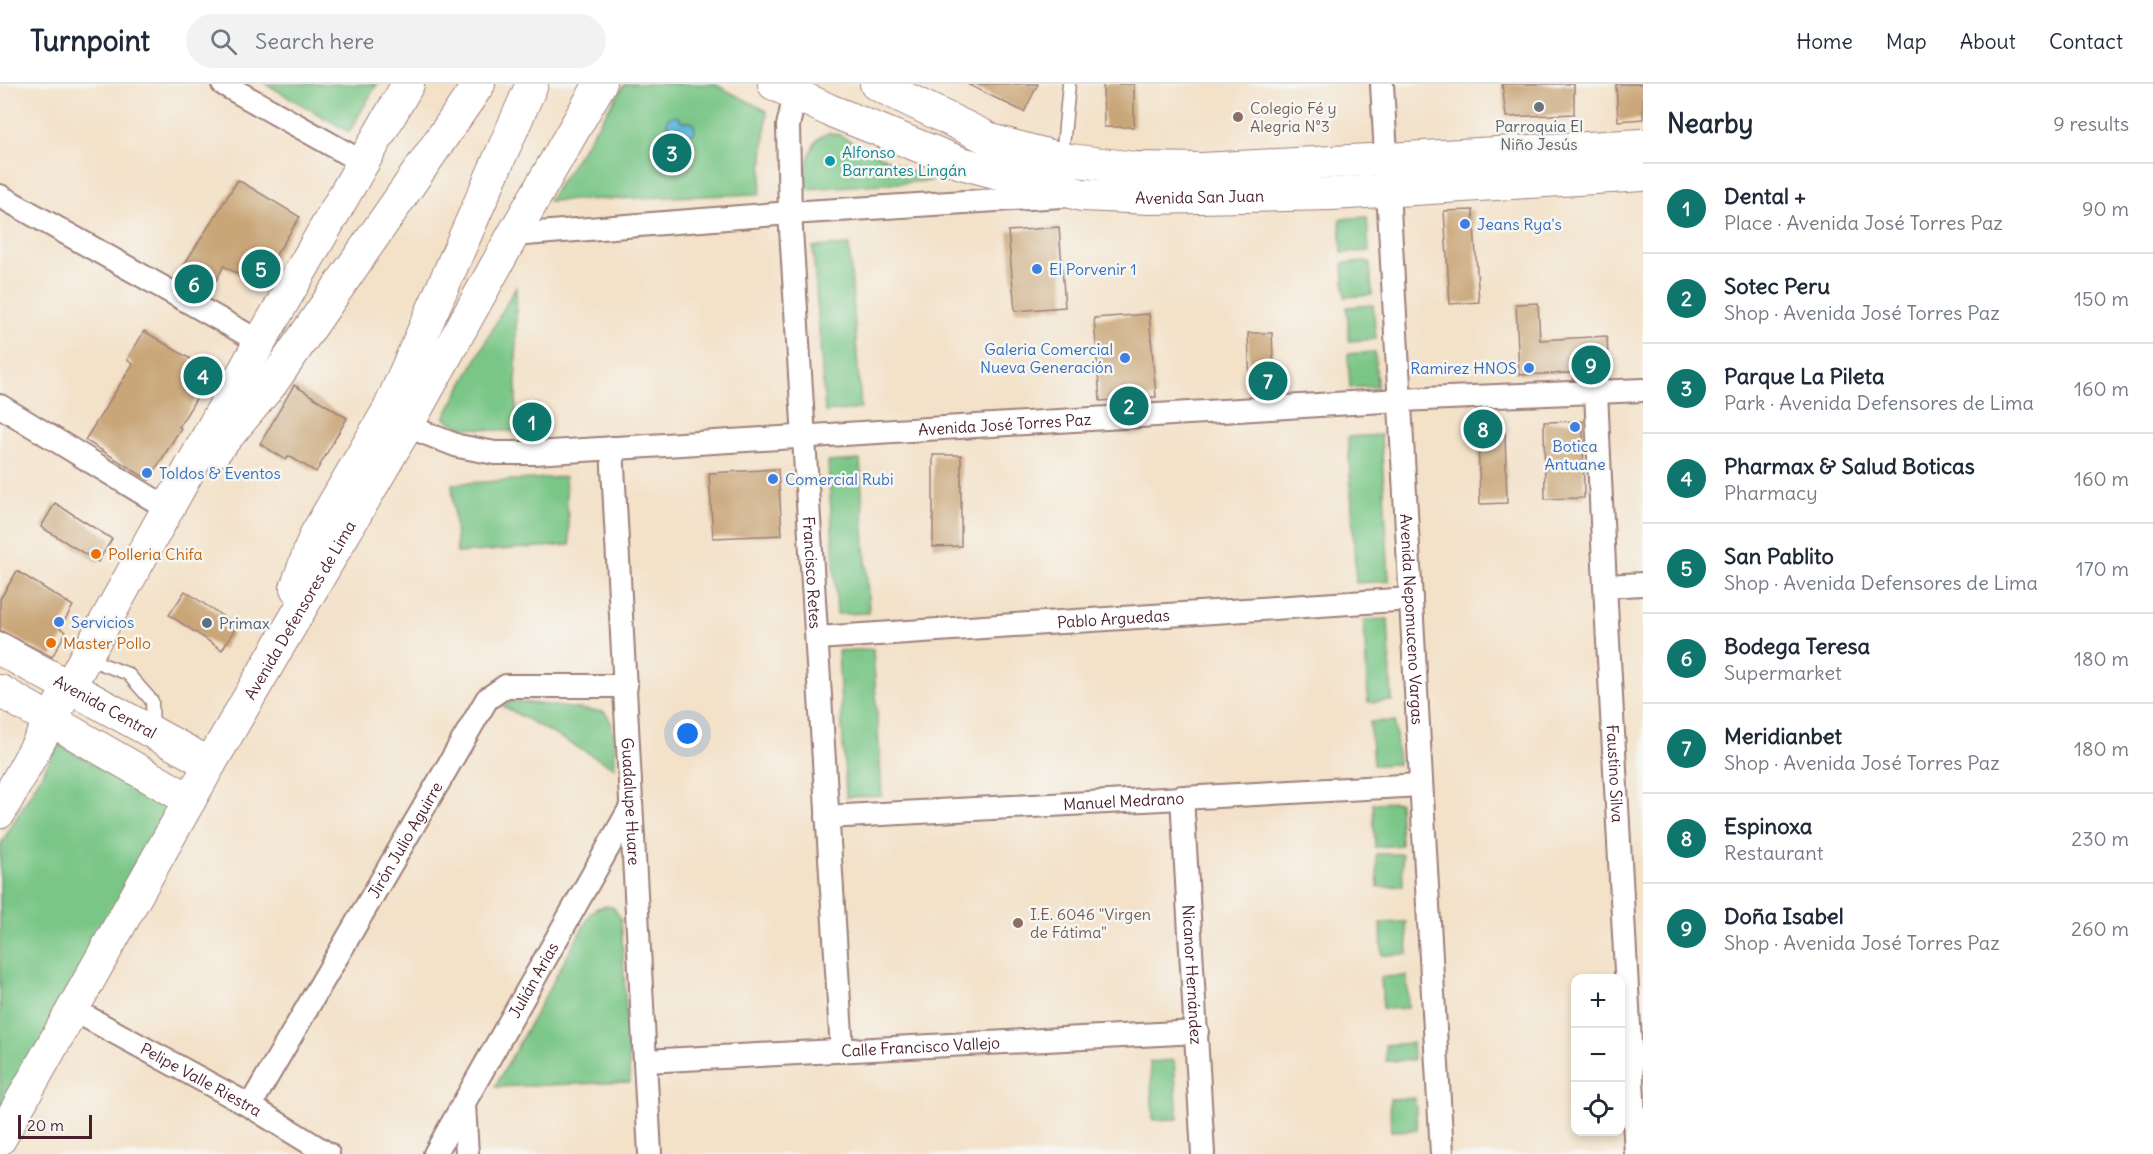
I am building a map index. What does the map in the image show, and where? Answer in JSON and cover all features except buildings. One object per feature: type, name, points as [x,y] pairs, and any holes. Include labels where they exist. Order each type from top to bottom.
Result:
[{"type":"main road","points":[[0,812],[260,342],[408,84]]},
{"type":"main road","points":[[168,508],[272,383],[479,84]]},
{"type":"main road","points":[[266,667],[315,536],[389,409],[531,84]]},
{"type":"main road","name":"Avenida Defensores de Lima","points":[[0,1139],[210,764],[407,426],[600,84]]},
{"type":"main road","name":"Avenida San Juan","points":[[876,84],[994,141],[1062,159],[1134,168],[1180,169],[1643,145]]},
{"type":"main road","name":"Avenida San Juan","points":[[784,89],[829,110],[961,163],[1082,195],[1151,198],[1332,194],[1643,175]]},
{"type":"main road","name":"Avenida Central","points":[[0,649],[210,764]]},
{"type":"main road","points":[[0,691],[190,800]]},
{"type":"street","points":[[223,84],[364,163]]},
{"type":"street","name":"Avenida Nepomuceno Vargas","points":[[1382,84],[1442,1154]]},
{"type":"street","name":"Francisco Retes","points":[[784,89],[842,1051]]},
{"type":"street","points":[[513,235],[790,213],[1082,195]]},
{"type":"street","points":[[0,196],[260,342]]},
{"type":"street","name":"Avenida José Torres Paz","points":[[407,426],[458,446],[495,453],[534,453],[1400,400],[1643,390]]},
{"type":"street","name":"Faustino Silva","points":[[1596,392],[1605,586],[1635,993],[1636,1154]]},
{"type":"street","points":[[0,406],[168,508]]},
{"type":"street","name":"Guadalupe Huare","points":[[612,448],[650,1154]]},
{"type":"street","points":[[1605,586],[1643,584]]},
{"type":"street","name":"Pablo Arguedas","points":[[817,638],[1411,599]]},
{"type":"street","name":"Jirón Julio Aguirre","points":[[250,1106],[487,699],[506,686],[626,686]]},
{"type":"street","name":"Manuel Medrano","points":[[827,817],[1421,785]]},
{"type":"street","name":"Nicanor Hernández","points":[[1182,797],[1203,1154]]},
{"type":"street","name":"Julián Arias","points":[[435,1154],[631,807]]},
{"type":"street","name":"Pelipe Valle Riestra","points":[[72,1010],[250,1106],[328,1154]]},
{"type":"street","name":"Calle Francisco Vallejo","points":[[645,1061],[1197,1032]]},
{"type":"street","points":[[464,1105],[467,1154]]},
{"type":"lane","points":[[1062,159],[1069,84]]},
{"type":"lane","points":[[86,658],[128,674],[152,701],[153,732]]},
{"type":"green space","points":[[266,84],[377,84],[349,132]]},
{"type":"green space","points":[[625,84],[714,84],[767,111],[760,194],[548,201]]},
{"type":"green space","points":[[830,133],[837,134],[930,181],[807,189],[802,181],[811,152],[818,139]]},
{"type":"green space","points":[[1367,217],[1369,251],[1342,253],[1340,219]]},
{"type":"green space","points":[[849,245],[861,409],[825,412],[813,247]]},
{"type":"green space","points":[[1370,262],[1372,295],[1345,297],[1343,263]]},
{"type":"green space","points":[[516,286],[516,432],[460,427],[444,418]]},
{"type":"green space","points":[[1373,305],[1376,339],[1349,341],[1347,307]]},
{"type":"green space","points":[[1375,352],[1377,386],[1350,388],[1348,354]]},
{"type":"green space","points":[[1381,435],[1389,581],[1356,583],[1348,437]]},
{"type":"green space","points":[[860,460],[869,613],[837,614],[828,462]]},
{"type":"green space","points":[[565,477],[570,545],[457,553],[452,484]]},
{"type":"green space","points":[[1388,619],[1392,701],[1368,702],[1364,620]]},
{"type":"green space","points":[[873,649],[882,796],[846,797],[838,651]]},
{"type":"green space","points":[[514,701],[604,712],[613,731],[615,768],[503,706]]},
{"type":"green space","points":[[1395,721],[1398,764],[1373,765],[1370,722]]},
{"type":"green space","points":[[59,744],[171,810],[0,1118],[0,846]]},
{"type":"green space","points":[[1399,802],[1401,845],[1375,847],[1373,803]]},
{"type":"green space","points":[[1376,854],[1402,854],[1403,886],[1378,887]]},
{"type":"green space","points":[[607,906],[614,908],[621,920],[630,1082],[495,1087],[591,913],[597,908]]},
{"type":"green space","points":[[1406,922],[1408,954],[1382,955],[1381,923]]},
{"type":"green space","points":[[1407,976],[1408,1008],[1383,1009],[1381,977]]},
{"type":"green space","points":[[1412,1043],[1413,1060],[1386,1061],[1385,1045]]},
{"type":"green space","points":[[1174,1060],[1178,1119],[1153,1120],[1150,1062]]},
{"type":"green space","points":[[1415,1098],[1417,1130],[1391,1131],[1390,1099]]},
{"type":"water","points":[[671,116],[677,116],[683,122],[690,121],[694,124],[695,131],[688,138],[689,147],[685,150],[678,149],[672,143],[666,144],[661,137],[668,129],[667,120]]},
{"type":"place","name":"Parroquia El Niño Jesús","points":[[1539,107]]},
{"type":"place","name":"Colegio Fé y Alegria N°3","points":[[1238,117]]},
{"type":"place","name":"Parque La Pileta","points":[[672,153]]},
{"type":"place","name":"Alfonso Barrantes Lingán","points":[[830,161]]},
{"type":"place","name":"Jeans Rya's","points":[[1465,224]]},
{"type":"place","name":"San Pablito","points":[[261,269]]},
{"type":"place","name":"El Porvenir 1","points":[[1037,269]]},
{"type":"place","name":"Bodega Teresa","points":[[194,284]]},
{"type":"place","name":"Galeria Comercial Nueva Generación","points":[[1125,358]]},
{"type":"place","name":"Doña Isabel","points":[[1591,365]]},
{"type":"place","name":"Ramirez HNOS","points":[[1529,368]]},
{"type":"place","name":"Pharmax & Salud Boticas","points":[[203,376]]},
{"type":"place","name":"Meridianbet","points":[[1268,381]]},
{"type":"place","name":"Sotec Peru","points":[[1129,406]]},
{"type":"place","name":"Dental +","points":[[532,422]]},
{"type":"place","name":"Botica Antuane","points":[[1575,427]]},
{"type":"place","name":"Espinoxa","points":[[1483,429]]},
{"type":"place","name":"Toldos & Eventos","points":[[147,473]]},
{"type":"place","name":"Comercial Rubi","points":[[773,479]]},
{"type":"place","name":"Polleria Chifa","points":[[96,554]]},
{"type":"place","name":"Servicios","points":[[59,622]]},
{"type":"place","name":"Primax","points":[[207,623]]},
{"type":"place","name":"Master Pollo","points":[[51,643]]},
{"type":"place","name":"I.E. 6046 \"Virgen de Fátima\"","points":[[1018,923]]}]
